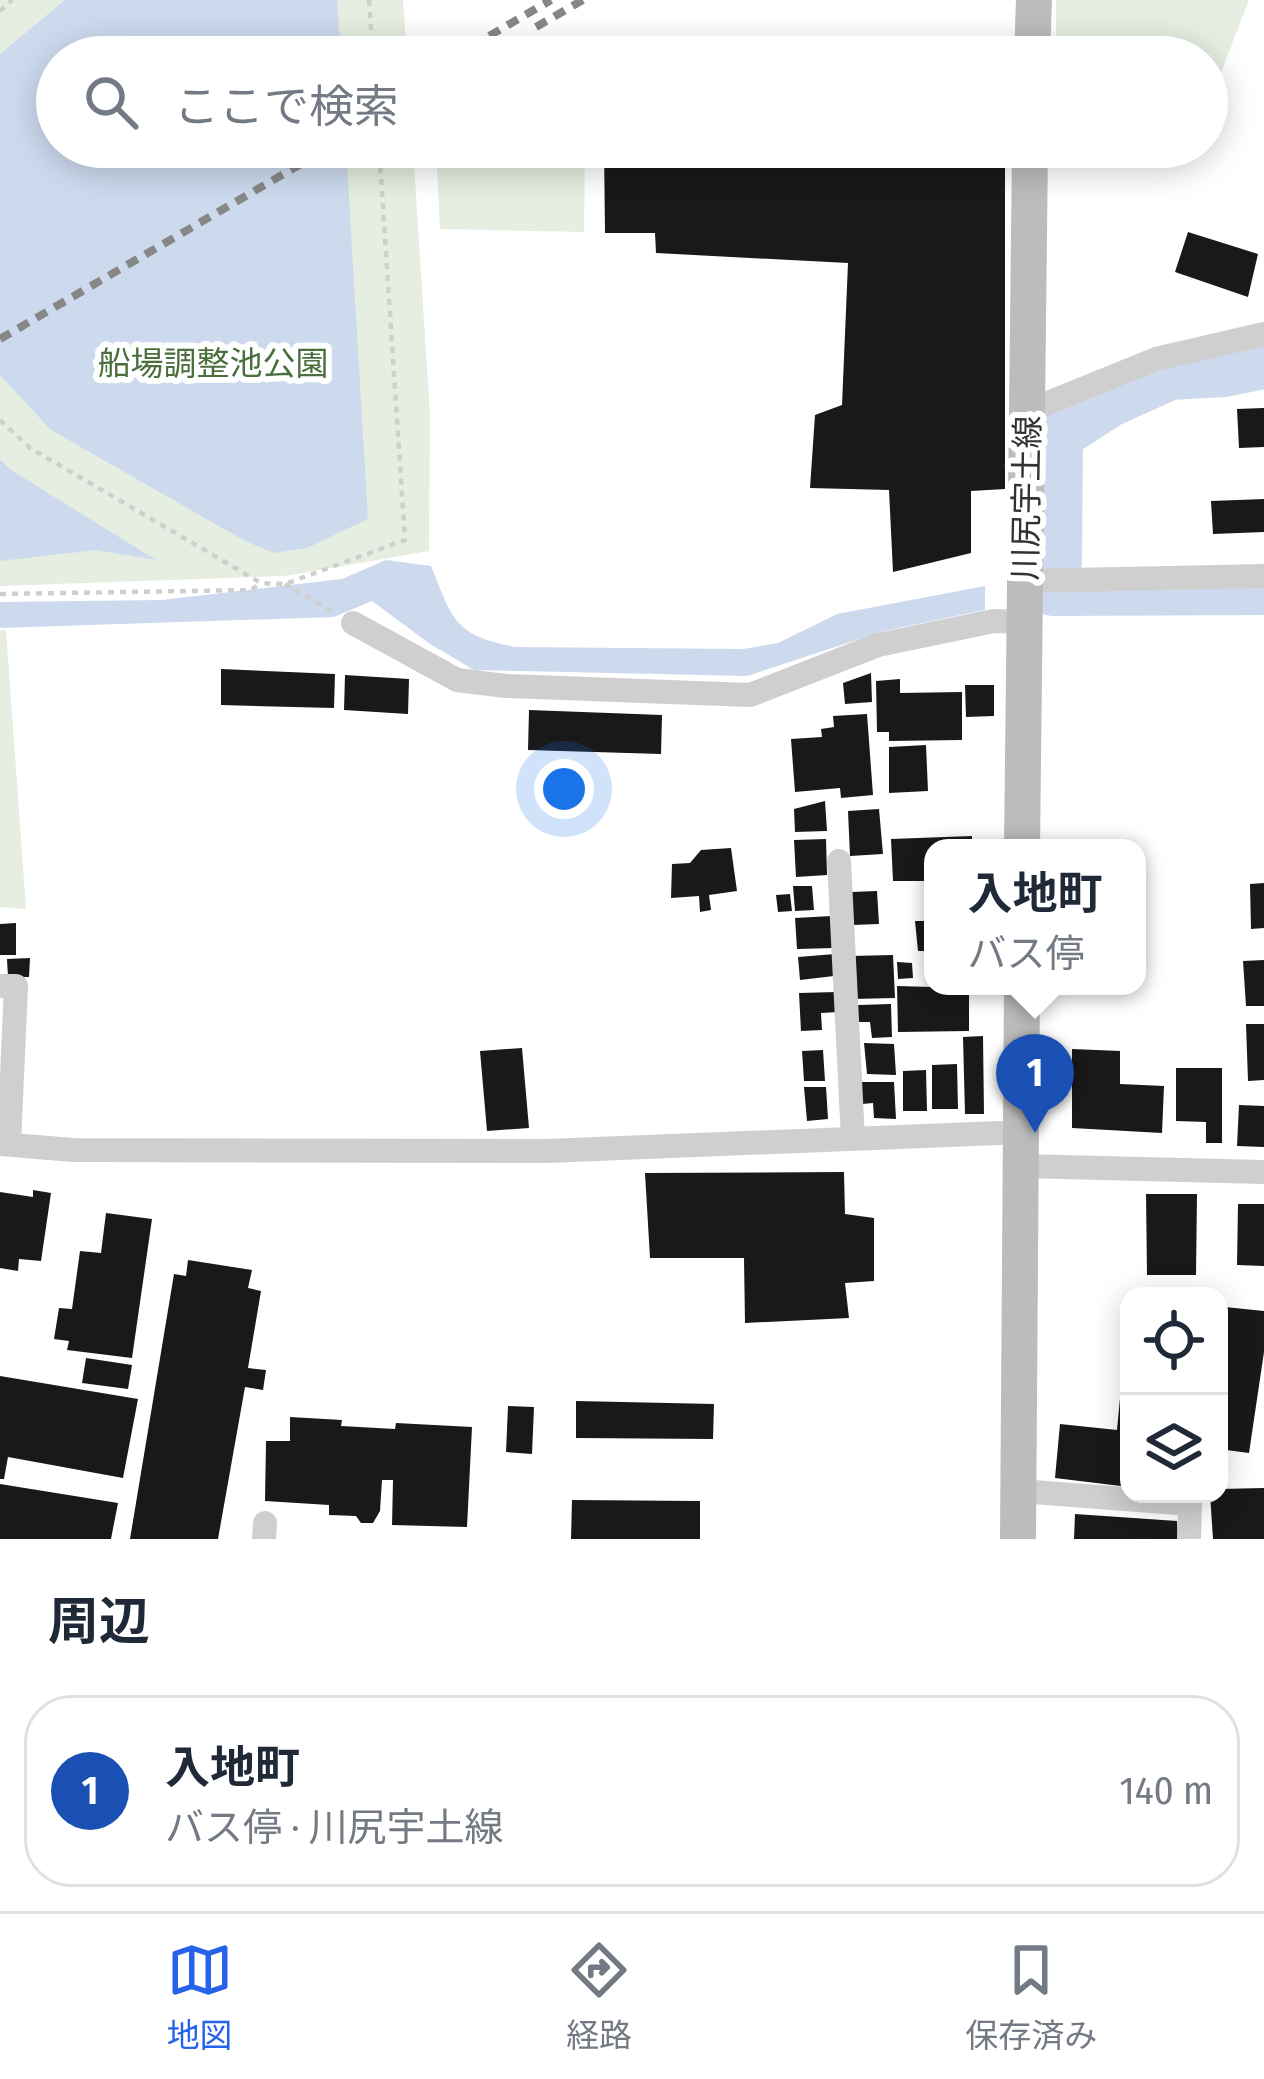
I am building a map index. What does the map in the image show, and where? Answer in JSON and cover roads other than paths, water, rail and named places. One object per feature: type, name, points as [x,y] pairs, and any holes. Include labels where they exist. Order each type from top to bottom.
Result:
[{"type":"main road","points":[[1033,36],[1034,0]]},
{"type":"main road","name":"川尻宇土線","points":[[1022,839],[1030,168]]},
{"type":"main road","points":[[1018,1539],[1022,995]]},
{"type":"street","points":[[1028,411],[1156,359],[1264,334]]},
{"type":"street","points":[[1026,581],[1264,576]]},
{"type":"street","points":[[353,623],[457,680],[750,695],[878,645],[994,621],[1023,622]]},
{"type":"street","points":[[839,862],[853,1139]]},
{"type":"street","points":[[0,986],[16,986],[4,1144],[73,1150],[547,1151],[853,1139],[1264,1172]]},
{"type":"street","points":[[1019,1491],[1190,1504],[1189,1539]]},
{"type":"water","name":"船場調整池公園","points":[[65,0],[337,0],[340,36],[36,36],[36,168],[347,168],[368,519],[307,548],[274,553],[51,430],[0,375],[0,54]]},
{"type":"water","points":[[0,460],[156,560],[96,550],[0,561]]},
{"type":"water","points":[[386,560],[431,566],[458,622],[479,637],[515,647],[743,649],[778,643],[837,614],[985,586],[985,610],[884,631],[747,676],[474,670],[372,601],[334,617],[0,628],[0,602],[161,600],[342,579]]},
{"type":"waterway","points":[[1058,563],[1059,436],[1110,403],[1170,376],[1264,365]]},
{"type":"waterway","points":[[1053,592],[1264,591]]},
{"type":"railway","points":[[489,36],[551,0]]},
{"type":"railway","points":[[536,27],[583,0]]},
{"type":"railway","points":[[0,339],[294,168]]},
{"type":"place","name":"入地町","points":[[1035,1133]]}]
